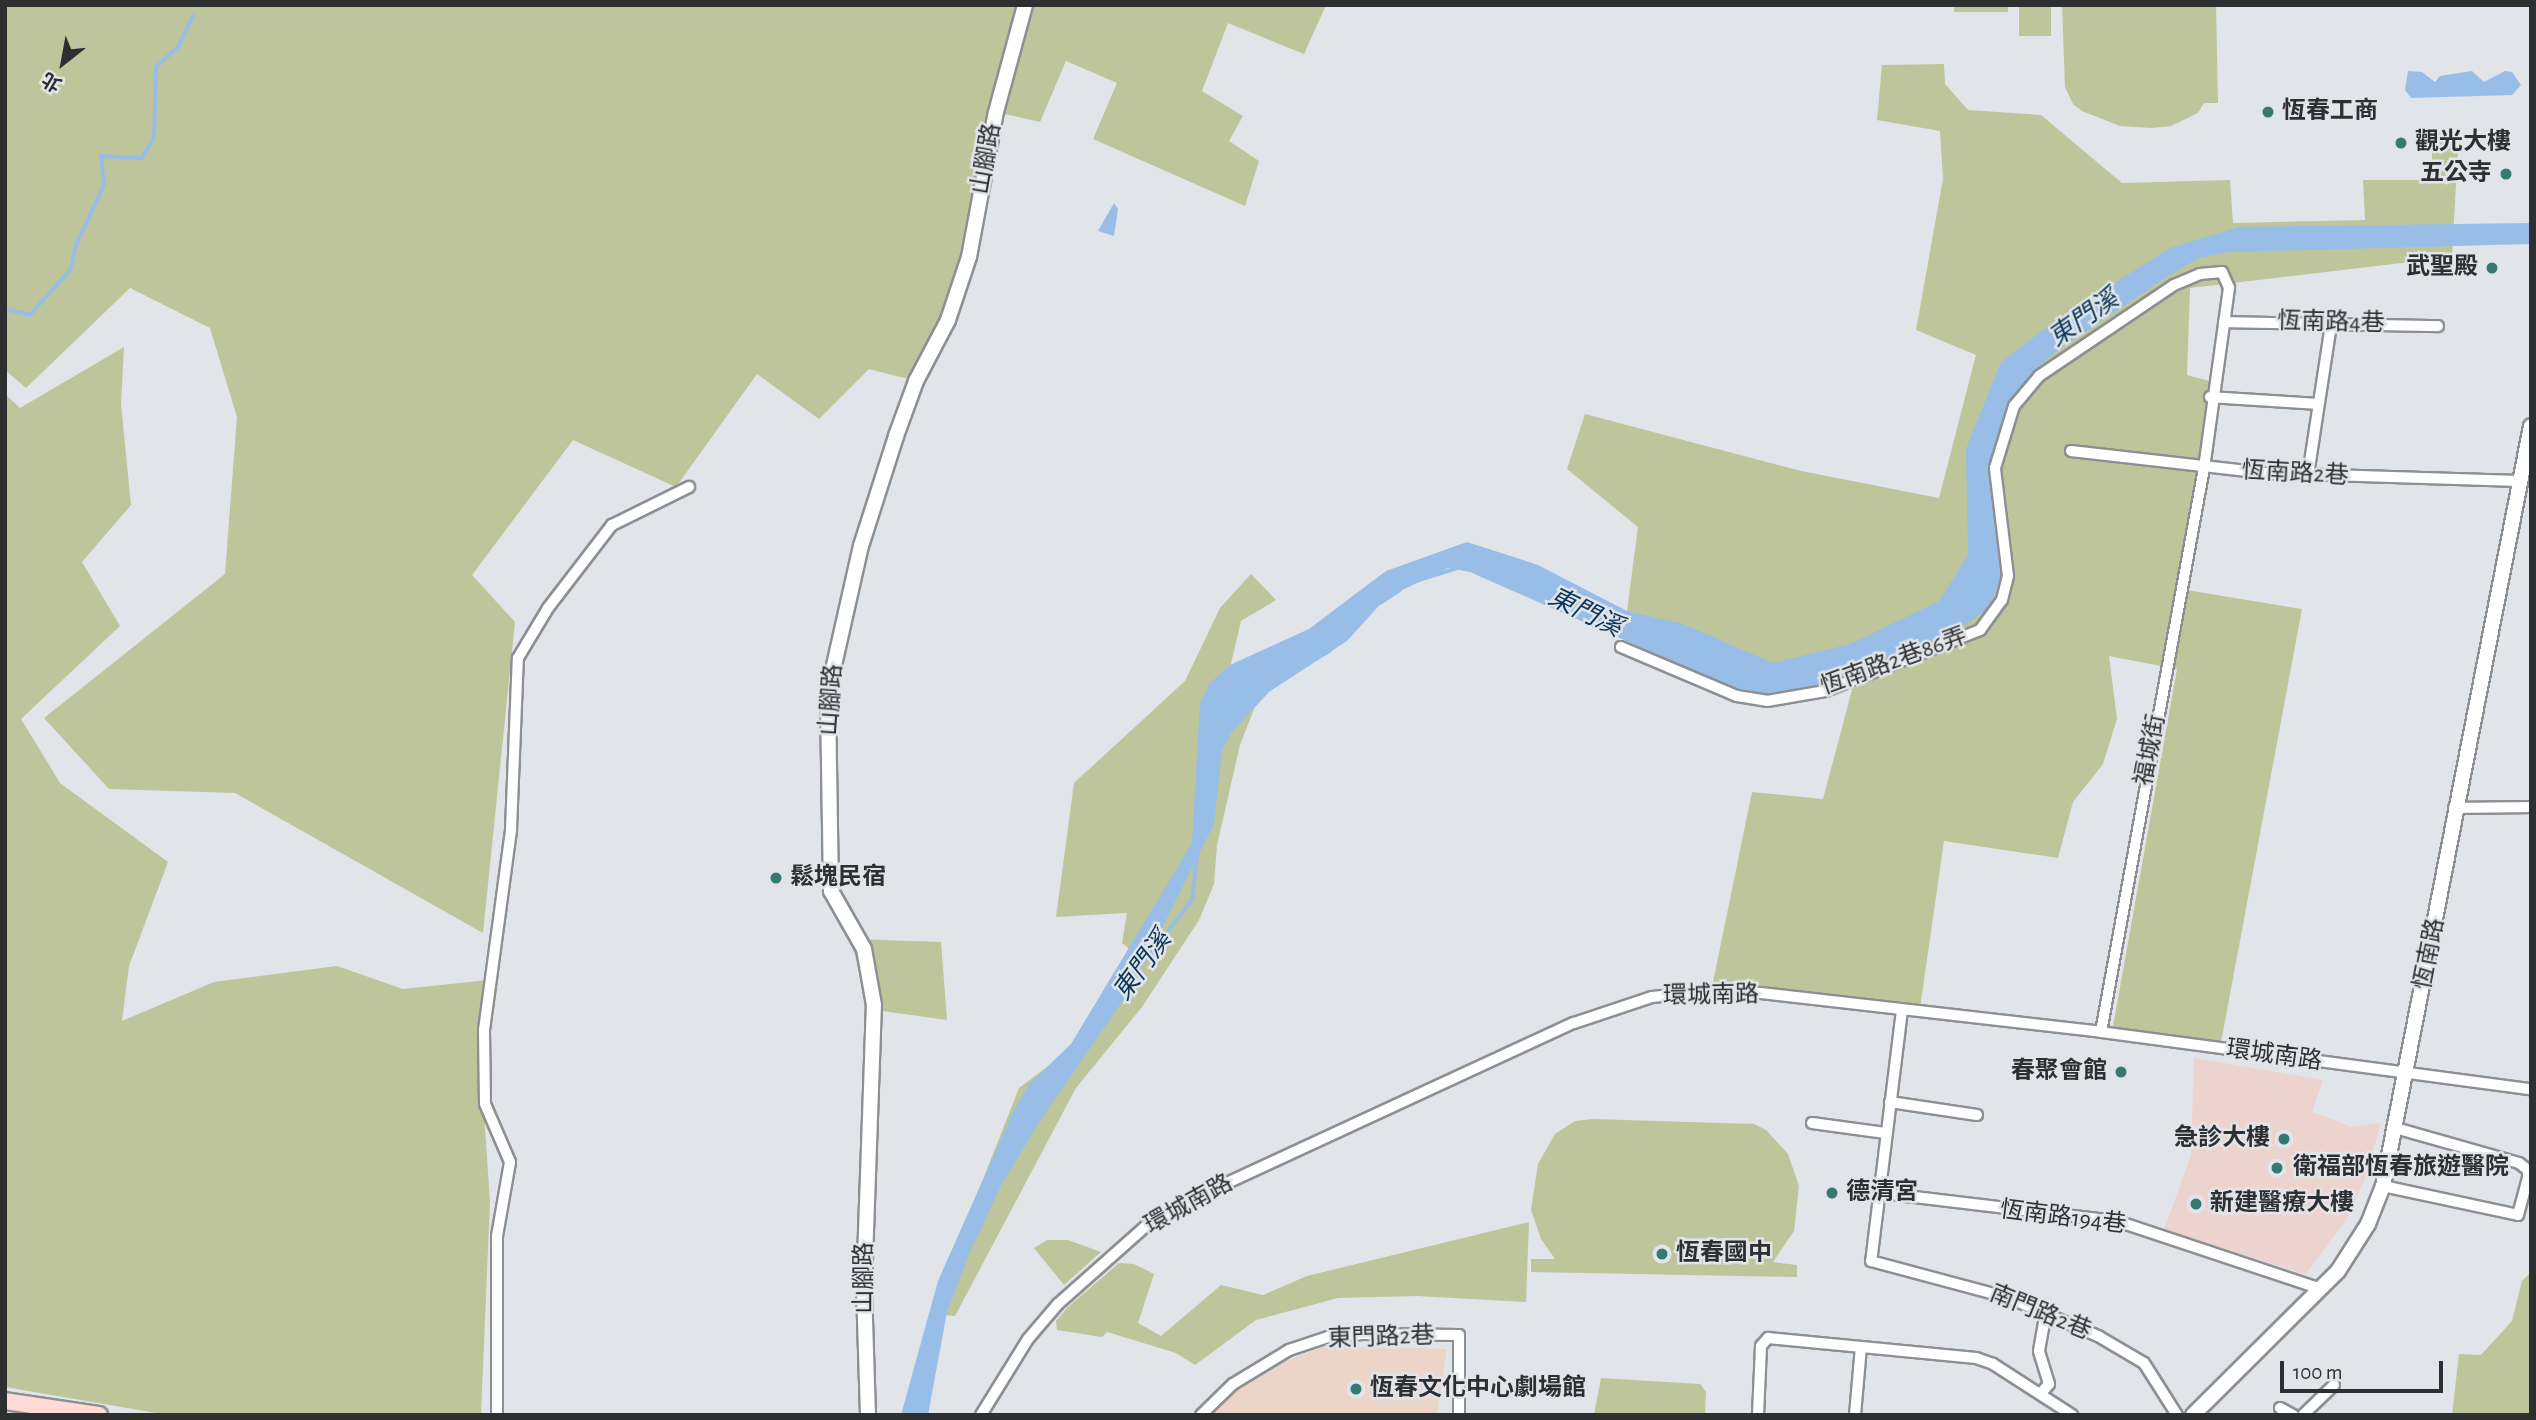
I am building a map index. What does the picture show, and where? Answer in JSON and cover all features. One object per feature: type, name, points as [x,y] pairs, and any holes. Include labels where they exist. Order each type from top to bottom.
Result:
[{"type":"main road","points":[[5,1401],[99,1415]]},
{"type":"street","name":"山腳路","points":[[868,1415],[864,1277],[874,1005],[864,949],[831,891],[828,692],[861,546],[896,436],[916,381],[948,320],[970,257],[996,112],[1025,5]]},
{"type":"street","name":"恆南路2巷86弄","points":[[1621,648],[1738,696],[1767,702],[1825,691],[1980,630],[2002,600],[2008,576],[1995,468],[2014,406],[2024,391],[2066,357],[2174,285],[2214,270],[2228,277],[2224,322],[2210,397],[2204,468]]},
{"type":"street","name":"恆南路4巷","points":[[2224,322],[2438,326]]},
{"type":"street","points":[[2308,475],[2331,324]]},
{"type":"street","points":[[2210,397],[2318,404]]},
{"type":"street","name":"恆南路","points":[[2193,1415],[2320,1289],[2358,1243],[2383,1186],[2408,1073],[2454,808],[2531,426]]},
{"type":"street","name":"恆南路2巷","points":[[2071,451],[2204,468],[2308,475],[2519,481]]},
{"type":"street","name":"福城街","points":[[2101,1032],[2204,468]]},
{"type":"street","points":[[497,1415],[497,1236],[510,1162],[485,1104],[484,1030],[511,829],[518,658],[548,608],[612,525],[689,487]]},
{"type":"street","points":[[2454,808],[2531,807]]},
{"type":"street","name":"環城南路","points":[[981,1415],[1028,1339],[1058,1304],[1146,1226],[1214,1189],[1574,1023],[1652,997],[1703,992],[1761,993],[2101,1032],[2531,1089]]},
{"type":"street","points":[[1881,1193],[1885,1133],[1902,1010]]},
{"type":"street","points":[[1889,1102],[1977,1115]]},
{"type":"street","points":[[1812,1123],[1885,1133]]},
{"type":"street","points":[[2383,1186],[2518,1215],[2528,1177],[2525,1166],[2470,1146],[2395,1128]]},
{"type":"street","name":"南門路2巷","points":[[1881,1193],[1871,1261],[1965,1284],[2046,1313],[2136,1356],[2152,1372],[2177,1415]]},
{"type":"street","name":"恆南路194巷","points":[[1881,1193],[2117,1221],[2320,1289]]},
{"type":"street","points":[[2041,1393],[2049,1384],[2039,1351],[2046,1313]]},
{"type":"street","name":"東門路2巷","points":[[1201,1415],[1233,1384],[1262,1364],[1328,1337],[1459,1335],[1459,1415]]},
{"type":"street","points":[[1758,1415],[1761,1346],[1768,1338],[1976,1359],[2041,1393],[2072,1415]]},
{"type":"street","points":[[1855,1415],[1861,1347]]},
{"type":"street","points":[[2303,1415],[2334,1385]]},
{"type":"street","points":[[2280,1408],[2293,1415]]},
{"type":"shaded area","name":"衛福部恆春旅遊醫院","points":[[2194,1058],[2323,1080],[2312,1112],[2352,1127],[2381,1123],[2364,1181],[2346,1220],[2306,1274],[2164,1230],[2191,1155]]},
{"type":"shaded area","name":"恆春文化中心劇場館","points":[[1326,1346],[1447,1349],[1437,1415],[1211,1415],[1233,1389],[1272,1366]]},
{"type":"green space","points":[[5,5],[1326,5],[1304,54],[1228,23],[1202,91],[1243,116],[1229,141],[1259,161],[1245,206],[1093,139],[1117,83],[1066,61],[1040,122],[996,112],[969,257],[916,381],[869,369],[819,419],[757,374],[676,487],[573,440],[472,575],[515,622],[483,933],[235,793],[109,789],[44,718],[225,574],[237,417],[210,328],[130,288],[26,388],[5,370]]},
{"type":"green space","points":[[1954,5],[2008,5],[2008,12],[1954,12]]},
{"type":"green space","points":[[2019,5],[2051,5],[2051,36],[2019,36]]},
{"type":"green space","points":[[2062,5],[2216,5],[2218,103],[2204,103],[2198,113],[2171,126],[2152,128],[2120,126],[2082,111],[2073,104],[2065,87]]},
{"type":"green space","points":[[1944,64],[1945,84],[1968,110],[2041,115],[2122,183],[2230,180],[2233,223],[2365,220],[2363,180],[2432,180],[2432,130],[2459,130],[2452,257],[2190,288],[2187,375],[2213,382],[2180,589],[2302,609],[2220,1048],[2112,1032],[2177,669],[2109,656],[2117,719],[2103,764],[2073,802],[2058,858],[1944,841],[1920,1008],[1713,982],[1752,792],[1823,799],[1861,656],[1807,677],[1624,634],[1638,527],[1567,469],[1585,414],[1801,471],[1939,498],[1976,355],[1916,330],[1943,179],[1940,131],[1877,120],[1882,65]]},
{"type":"green space","points":[[124,347],[121,404],[131,505],[82,562],[120,626],[21,719],[60,783],[168,862],[129,966],[122,1021],[214,982],[337,966],[403,989],[488,980],[485,1128],[490,1202],[481,1415],[168,1415],[5,1387],[5,394],[20,408]]},
{"type":"green space","points":[[1251,574],[1276,600],[1241,621],[1226,685],[1256,704],[1240,745],[1217,845],[1214,884],[1199,920],[1142,1007],[1076,1088],[955,1316],[930,1314],[1019,1088],[1063,1055],[1145,961],[1122,943],[1127,913],[1056,917],[1074,783],[1185,681],[1220,608]]},
{"type":"green space","points":[[851,939],[941,942],[947,1020],[868,1009]]},
{"type":"green space","points":[[1592,1119],[1754,1124],[1766,1130],[1788,1154],[1799,1186],[1794,1231],[1773,1262],[1797,1265],[1797,1277],[1531,1272],[1531,1259],[1555,1259],[1541,1239],[1531,1210],[1538,1164],[1555,1134],[1575,1121]]},
{"type":"green space","points":[[1529,1222],[1526,1302],[1417,1296],[1338,1298],[1256,1320],[1195,1365],[1176,1353],[1107,1332],[1102,1337],[1057,1330],[1056,1321],[1068,1307],[1119,1263],[1134,1264],[1154,1274],[1138,1323],[1161,1336],[1221,1285],[1263,1295],[1307,1276]]},
{"type":"green space","points":[[1047,1240],[1068,1240],[1101,1252],[1064,1285],[1034,1248]]},
{"type":"green space","points":[[2531,1272],[2531,1415],[2452,1415],[2459,1354],[2481,1355],[2512,1321],[2522,1281]]},
{"type":"green space","points":[[1601,1378],[1700,1384],[1706,1392],[1705,1415],[1594,1415]]},
{"type":"water","points":[[2408,71],[2422,72],[2435,82],[2440,76],[2472,71],[2484,82],[2505,71],[2512,72],[2521,85],[2512,95],[2411,98],[2405,90]]},
{"type":"water","points":[[1114,203],[1118,209],[1114,236],[1098,231]]},
{"type":"water","points":[[2531,223],[2531,244],[2228,252],[2199,258],[2165,278],[2054,353],[2033,371],[2018,393],[1995,442],[1993,457],[2002,579],[1988,609],[1956,631],[1824,685],[1778,697],[1735,689],[1470,572],[1448,568],[1386,598],[1347,641],[1269,692],[1231,733],[1222,751],[1214,824],[1133,986],[1013,1160],[969,1254],[947,1312],[928,1415],[901,1415],[938,1281],[1013,1112],[1029,1084],[1071,1044],[1192,843],[1200,703],[1209,684],[1230,665],[1309,629],[1386,571],[1467,542],[1538,565],[1627,611],[1683,624],[1773,663],[1850,644],[1939,601],[1968,555],[1966,449],[2001,362],[2057,319],[2170,248],[2239,227]]},
{"type":"waterway","points":[[5,309],[30,315],[71,269],[75,248],[104,185],[101,156],[142,158],[154,138],[156,67],[178,47],[193,16]]},
{"type":"waterway","name":"東門溪","points":[[1409,583],[1458,568]]},
{"type":"waterway","name":"東門溪","points":[[1380,603],[1400,590]]},
{"type":"waterway","name":"東門溪","points":[[1312,661],[1329,651]]},
{"type":"waterway","name":"東門溪","points":[[1145,961],[1192,900],[1197,856]]},
{"type":"waterway","name":"東門溪","points":[[1004,1177],[1043,1112]]},
{"type":"place","name":"恆春工商","points":[[2268,112]]},
{"type":"place","name":"觀光大樓","points":[[2401,143]]},
{"type":"place","name":"五公寺","points":[[2506,174]]},
{"type":"place","name":"武聖殿","points":[[2492,268]]},
{"type":"place","name":"鬆塊民宿","points":[[776,878]]},
{"type":"place","name":"春聚會館","points":[[2121,1072]]},
{"type":"place","name":"急診大樓","points":[[2284,1139]]},
{"type":"place","name":"衛福部恆春旅遊醫院","points":[[2277,1168]]},
{"type":"place","name":"德清宮","points":[[1832,1193]]},
{"type":"place","name":"新建醫療大樓","points":[[2196,1204]]},
{"type":"place","name":"恆春國中","points":[[1662,1254]]},
{"type":"place","name":"恆春文化中心劇場館","points":[[1356,1389]]}]
